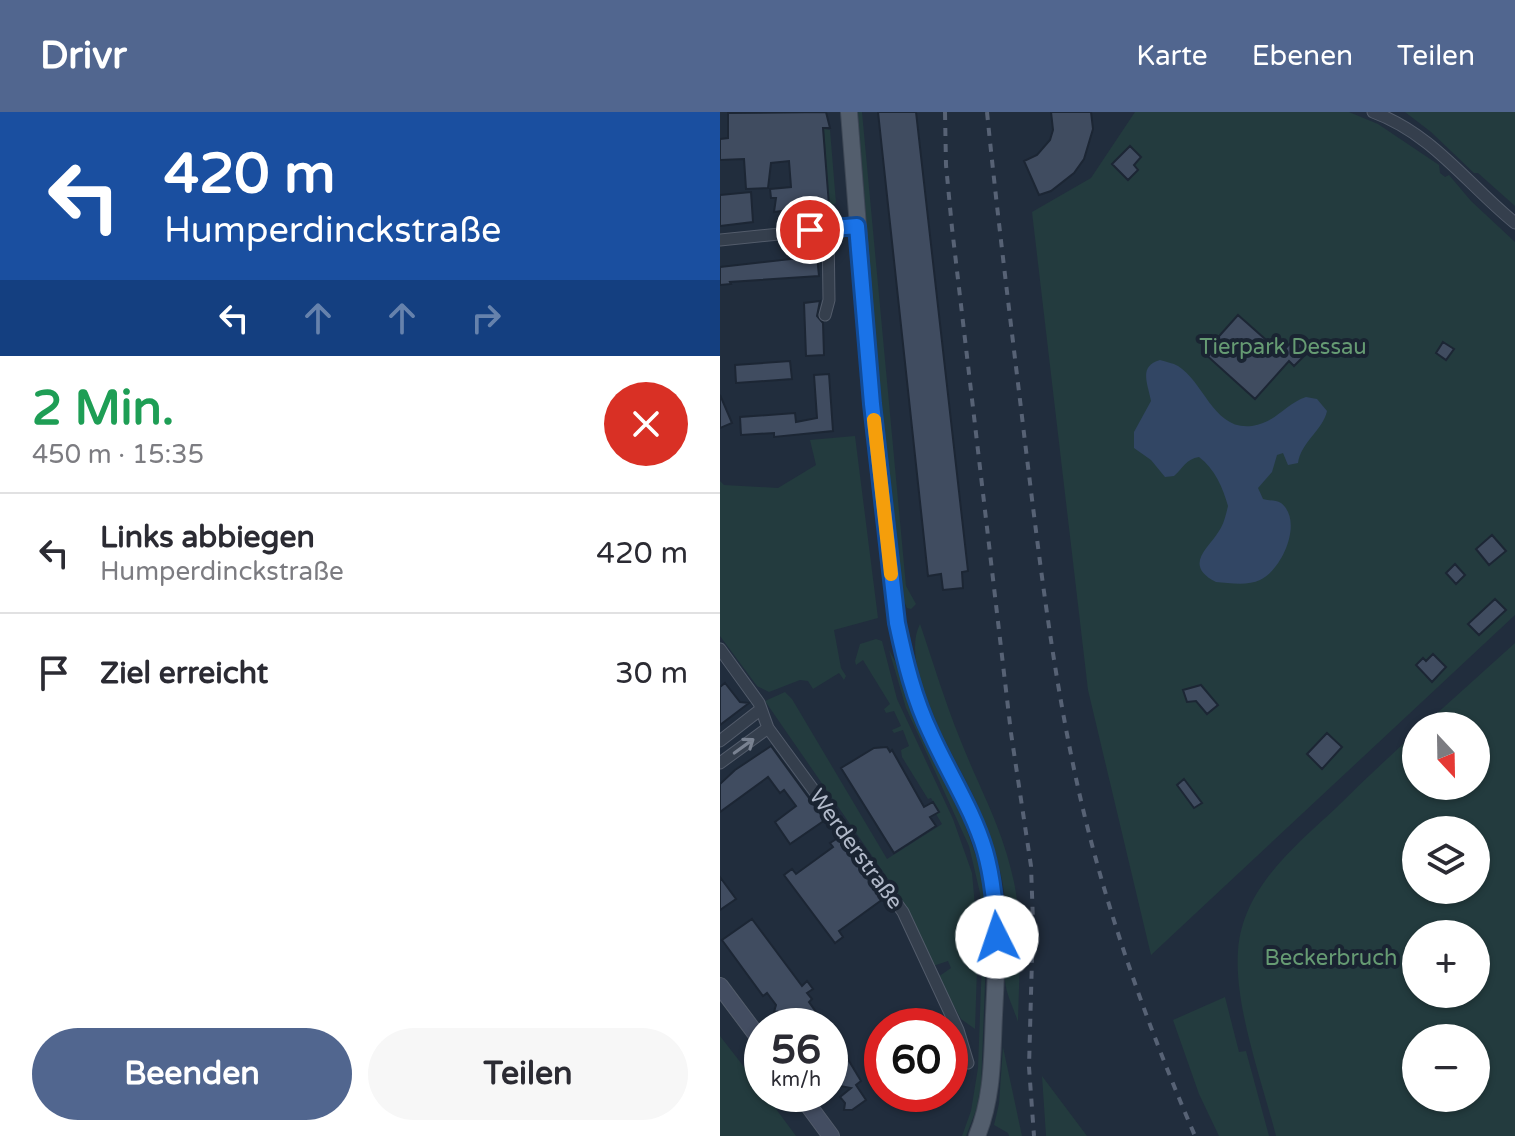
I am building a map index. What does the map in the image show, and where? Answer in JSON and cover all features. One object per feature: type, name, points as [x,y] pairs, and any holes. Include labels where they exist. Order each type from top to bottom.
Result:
[{"type":"main road","points":[[849,112],[873,419],[897,623],[922,714],[981,839],[995,902],[997,937],[990,1084],[987,1109],[977,1136]]},
{"type":"main road","points":[[720,986],[744,1018]]},
{"type":"main road","points":[[813,1112],[831,1136]]},
{"type":"street","points":[[1373,112],[1397,121],[1423,137],[1515,223]]},
{"type":"street","points":[[720,240],[857,226]]},
{"type":"street","points":[[825,315],[829,300],[828,228]]},
{"type":"street","name":"Werderstraße","points":[[720,649],[761,709],[768,728],[903,912],[948,1008]]},
{"type":"street","points":[[720,741],[761,709]]},
{"type":"street","points":[[720,763],[768,728]]},
{"type":"green space","points":[[858,112],[862,112],[906,586],[916,604],[911,609],[907,608],[903,599],[880,393]]},
{"type":"green space","name":"Tierpark Dessau","points":[[1135,112],[1349,112],[1378,124],[1439,165],[1440,173],[1445,177],[1449,175],[1471,201],[1515,242],[1515,615],[1411,712],[1402,712],[1402,721],[1151,955],[1088,690],[1032,212],[1091,178]]},
{"type":"green space","points":[[1405,112],[1515,112],[1515,206],[1431,132]]},
{"type":"green space","points":[[824,129],[830,130],[836,203],[822,210],[829,205]]},
{"type":"green space","points":[[855,436],[878,618],[834,630],[841,668],[846,676],[844,680],[839,673],[813,689],[808,681],[800,680],[769,692],[757,686],[720,636],[720,481],[724,485],[778,488],[816,465],[810,440]]},
{"type":"green space","points":[[920,624],[955,725],[997,826],[1014,882],[1019,916],[1018,1022],[1005,981],[1006,916],[1000,868],[978,806],[923,690],[915,643]]},
{"type":"green space","points":[[876,639],[882,641],[897,699],[953,819],[972,873],[978,939],[975,1029],[968,1024],[968,1008],[955,1008],[938,977],[951,968],[948,961],[933,966],[915,923],[897,892],[765,701],[785,692],[792,699],[887,859],[942,824],[933,809],[936,807],[931,798],[928,799],[902,757],[901,750],[909,746],[903,730],[894,733],[892,730],[901,726],[894,711],[886,713],[884,709],[890,704],[863,660],[856,665],[860,644]]},
{"type":"green space","name":"Beckerbruch","points":[[1515,643],[1515,1136],[1276,1136],[1250,1044],[1240,995],[1238,951],[1249,908],[1288,854],[1402,745],[1402,800],[1490,800],[1490,712],[1439,712]]},
{"type":"green space","points":[[889,650],[912,713],[964,822],[982,873],[987,932],[981,1085],[966,1136],[962,1136],[971,1111],[978,1068],[983,934],[980,893],[969,846],[906,708]]},
{"type":"green space","points":[[1225,997],[1239,1052],[1246,1051],[1269,1136],[1219,1136],[1199,1094],[1173,1020]]},
{"type":"green space","points":[[720,1036],[744,1067],[744,1112],[778,1112],[796,1136],[720,1136]]},
{"type":"green space","points":[[1003,1047],[1022,1136],[1009,1136],[994,1125],[999,1104]]},
{"type":"green space","points":[[1042,1076],[1087,1136],[1046,1136]]},
{"type":"water","points":[[1160,360],[1176,365],[1187,373],[1219,413],[1239,426],[1268,421],[1306,397],[1317,399],[1327,411],[1303,449],[1298,463],[1288,465],[1283,453],[1277,455],[1272,472],[1258,488],[1263,499],[1281,503],[1291,521],[1282,556],[1268,575],[1260,580],[1244,584],[1216,582],[1201,569],[1201,557],[1221,528],[1228,506],[1210,467],[1199,457],[1188,462],[1174,476],[1165,477],[1151,460],[1134,448],[1134,432],[1151,401],[1147,371]]},
{"type":"building","points":[[826,112],[830,128],[823,128],[829,205],[774,212],[776,198],[771,198],[770,189],[791,187],[789,161],[771,163],[768,188],[746,189],[744,159],[720,160],[720,139],[728,138],[728,113]]},
{"type":"building","points":[[878,112],[916,112],[968,571],[962,572],[963,588],[943,590],[941,574],[928,576]]},
{"type":"building","points":[[1051,112],[1091,112],[1093,129],[1084,159],[1074,173],[1051,191],[1039,195],[1024,161],[1037,155],[1050,140],[1053,130]]},
{"type":"building","points":[[1130,146],[1141,157],[1134,165],[1138,170],[1128,180],[1112,164]]},
{"type":"building","points":[[751,192],[753,222],[720,226],[720,195]]},
{"type":"building","points":[[817,256],[819,276],[720,285],[720,267]]},
{"type":"building","points":[[820,301],[817,316],[823,323],[824,355],[806,356],[804,303]]},
{"type":"building","points":[[1238,315],[1281,353],[1297,336],[1311,349],[1294,366],[1289,361],[1255,399],[1204,353]]},
{"type":"building","points":[[1443,342],[1454,349],[1446,360],[1436,353]]},
{"type":"building","points":[[790,361],[792,379],[736,383],[735,365]]},
{"type":"building","points":[[829,374],[833,431],[774,437],[774,433],[741,435],[740,417],[795,413],[796,422],[817,418],[814,375]]},
{"type":"building","points":[[720,395],[732,423],[720,428]]},
{"type":"building","points":[[1492,535],[1506,551],[1489,565],[1476,549]]},
{"type":"building","points":[[1455,564],[1465,575],[1456,584],[1446,573]]},
{"type":"building","points":[[1495,599],[1506,610],[1479,635],[1468,624]]},
{"type":"building","points":[[1433,654],[1446,667],[1432,682],[1416,665]]},
{"type":"building","points":[[725,683],[740,702],[749,703],[720,725],[720,687]]},
{"type":"building","points":[[1201,685],[1218,705],[1207,714],[1196,701],[1187,702],[1183,690]]},
{"type":"building","points":[[1327,733],[1342,747],[1322,769],[1307,754]]},
{"type":"building","points":[[771,746],[825,820],[790,844],[775,822],[796,806],[784,790],[780,793],[768,777],[720,812],[720,784]]},
{"type":"building","points":[[887,747],[890,752],[892,750],[924,807],[933,802],[939,812],[930,817],[936,826],[894,853],[841,768],[874,748]]},
{"type":"building","points":[[1184,779],[1202,803],[1194,808],[1177,785]]},
{"type":"building","points":[[838,838],[883,899],[839,931],[843,937],[835,943],[784,875],[792,869],[796,874],[833,847],[830,843]]},
{"type":"building","points":[[720,877],[736,899],[720,910]]},
{"type":"building","points":[[752,919],[802,986],[807,981],[813,989],[807,993],[813,1008],[775,1008],[767,993],[763,996],[722,940]]},
{"type":"building","points":[[848,1059],[861,1081],[856,1085],[864,1101],[848,1110],[848,1090],[851,1088],[848,1087]]},
{"type":"railway","points":[[945,112],[952,228],[1011,733],[1031,866],[1033,922],[1029,1067],[1034,1136]]},
{"type":"railway","points":[[987,112],[1042,579],[1072,760],[1117,932],[1195,1136]]},
{"type":"slow traffic","points":[[874,420],[891,574]]},
{"type":"route","points":[[810,230],[857,226],[881,494],[897,623],[922,714],[975,823],[985,852],[995,902],[997,937]]}]
